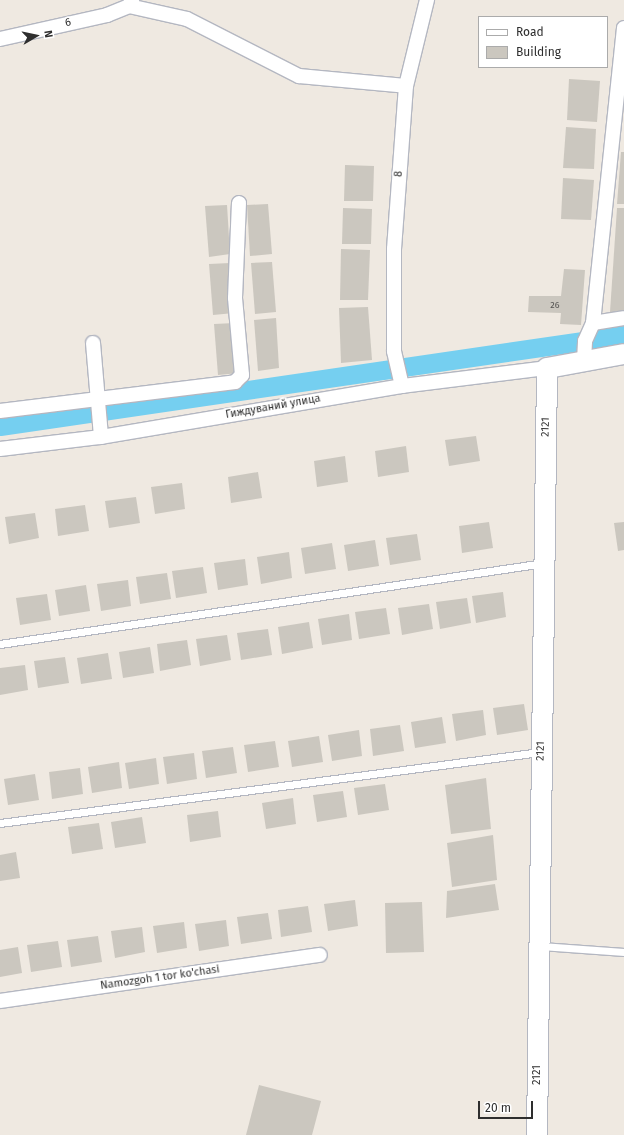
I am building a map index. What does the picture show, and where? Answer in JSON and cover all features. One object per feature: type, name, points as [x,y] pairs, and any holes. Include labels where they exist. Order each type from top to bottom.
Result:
[{"type":"street","name":"8","points":[[402,386],[394,352],[394,248],[406,86],[427,0]]},
{"type":"street","points":[[130,3],[187,19],[299,76],[406,86]]},
{"type":"street","name":"6","points":[[0,40],[107,15],[130,3]]},
{"type":"street","points":[[583,357],[593,323],[624,28]]},
{"type":"street","points":[[0,412],[96,405],[235,382],[242,375],[235,298],[239,203]]},
{"type":"street","points":[[593,323],[624,318]]},
{"type":"street","points":[[93,343],[96,405],[100,434]]},
{"type":"street","points":[[547,368],[583,357],[624,354]]},
{"type":"street","name":"Гиждуваний улица","points":[[0,449],[402,386],[547,368]]},
{"type":"street","name":"2121","points":[[537,1135],[538,945],[547,368]]},
{"type":"street","name":"Namozgoh 1 tor ko'chasi","points":[[0,1001],[320,955]]},
{"type":"lane","points":[[0,644],[544,563]]},
{"type":"lane","points":[[0,823],[541,752]]},
{"type":"lane","points":[[538,945],[624,952]]},
{"type":"building","points":[[569,79],[600,81],[597,122],[567,120]]},
{"type":"building","points":[[566,127],[596,129],[594,169],[563,168]]},
{"type":"building","points":[[621,152],[624,152],[624,204],[617,204]]},
{"type":"building","points":[[345,165],[374,166],[373,201],[344,201]]},
{"type":"building","points":[[563,178],[594,180],[591,220],[561,219]]},
{"type":"building","points":[[268,204],[272,254],[250,256],[247,205]]},
{"type":"building","points":[[227,205],[230,254],[209,257],[205,206]]},
{"type":"building","points":[[343,208],[372,209],[371,244],[342,244]]},
{"type":"building","points":[[617,208],[624,208],[624,313],[610,312]]},
{"type":"building","points":[[341,249],[370,250],[368,300],[340,300]]},
{"type":"building","points":[[272,262],[276,312],[255,314],[251,263]]},
{"type":"building","points":[[230,263],[234,313],[213,315],[209,264]]},
{"type":"building","points":[[564,269],[585,270],[581,325],[560,324],[561,313],[528,312],[529,296],[561,296]]},
{"type":"building","points":[[368,307],[372,360],[341,363],[339,308]]},
{"type":"building","points":[[276,318],[279,368],[258,371],[254,320]]},
{"type":"building","points":[[235,323],[239,373],[218,375],[214,324]]},
{"type":"building","points":[[476,436],[480,461],[449,466],[445,440]]},
{"type":"building","points":[[406,446],[409,472],[378,477],[375,451]]},
{"type":"building","points":[[345,456],[348,482],[317,487],[314,461]]},
{"type":"building","points":[[258,472],[262,498],[231,503],[228,477]]},
{"type":"building","points":[[182,483],[185,509],[155,514],[151,487]]},
{"type":"building","points":[[136,497],[140,523],[109,528],[105,501]]},
{"type":"building","points":[[85,505],[89,531],[58,536],[55,509]]},
{"type":"building","points":[[35,513],[39,538],[9,544],[5,517]]},
{"type":"building","points":[[489,522],[493,548],[462,553],[459,526]]},
{"type":"building","points":[[624,522],[624,550],[618,551],[614,523]]},
{"type":"building","points":[[417,534],[421,560],[390,565],[386,538]]},
{"type":"building","points":[[375,540],[379,566],[348,571],[344,545]]},
{"type":"building","points":[[332,543],[336,569],[305,574],[301,548]]},
{"type":"building","points":[[289,552],[292,578],[261,584],[257,557]]},
{"type":"building","points":[[245,559],[248,585],[218,590],[214,563]]},
{"type":"building","points":[[203,567],[207,593],[176,598],[172,571]]},
{"type":"building","points":[[167,573],[171,599],[140,604],[136,577]]},
{"type":"building","points":[[128,580],[131,606],[101,611],[97,584]]},
{"type":"building","points":[[86,585],[90,611],[59,616],[55,590]]},
{"type":"building","points":[[503,592],[506,617],[476,623],[472,596]]},
{"type":"building","points":[[47,594],[51,620],[20,625],[16,598]]},
{"type":"building","points":[[467,598],[471,623],[440,629],[436,602]]},
{"type":"building","points":[[429,604],[433,629],[402,635],[398,608]]},
{"type":"building","points":[[386,608],[390,634],[359,639],[355,612]]},
{"type":"building","points":[[349,614],[352,640],[322,645],[318,619]]},
{"type":"building","points":[[309,622],[313,648],[282,654],[278,627]]},
{"type":"building","points":[[268,629],[272,655],[241,660],[237,633]]},
{"type":"building","points":[[227,635],[231,660],[200,666],[196,639]]},
{"type":"building","points":[[187,640],[191,665],[160,671],[157,644]]},
{"type":"building","points":[[150,647],[154,673],[123,678],[119,652]]},
{"type":"building","points":[[108,653],[112,679],[81,684],[77,658]]},
{"type":"building","points":[[65,657],[69,683],[38,688],[34,661]]},
{"type":"building","points":[[25,665],[28,690],[0,695],[0,668]]},
{"type":"building","points":[[524,704],[528,730],[497,735],[493,708]]},
{"type":"building","points":[[483,710],[486,735],[456,741],[452,714]]},
{"type":"building","points":[[442,717],[446,743],[415,748],[411,722]]},
{"type":"building","points":[[400,725],[404,751],[373,756],[370,729]]},
{"type":"building","points":[[359,730],[362,756],[332,761],[328,735]]},
{"type":"building","points":[[319,736],[323,762],[292,767],[288,741]]},
{"type":"building","points":[[275,741],[279,767],[248,772],[244,745]]},
{"type":"building","points":[[233,747],[237,773],[206,778],[202,751]]},
{"type":"building","points":[[194,753],[197,779],[167,784],[163,757]]},
{"type":"building","points":[[156,758],[159,784],[129,789],[125,763]]},
{"type":"building","points":[[119,762],[122,788],[92,793],[88,767]]},
{"type":"building","points":[[80,768],[83,794],[52,799],[49,772]]},
{"type":"building","points":[[35,774],[39,800],[8,805],[4,779]]},
{"type":"building","points":[[486,778],[491,829],[451,834],[445,785]]},
{"type":"building","points":[[385,784],[389,810],[358,815],[354,788]]},
{"type":"building","points":[[343,791],[347,817],[317,822],[313,795]]},
{"type":"building","points":[[293,798],[296,824],[266,829],[262,803]]},
{"type":"building","points":[[218,811],[221,837],[190,842],[187,815]]},
{"type":"building","points":[[142,817],[146,843],[115,848],[111,822]]},
{"type":"building","points":[[99,823],[103,849],[72,854],[68,827]]},
{"type":"building","points":[[493,835],[497,880],[452,887],[447,843]]},
{"type":"building","points":[[16,852],[20,878],[0,881],[0,855]]},
{"type":"building","points":[[495,884],[499,910],[446,918],[447,891]]},
{"type":"building","points":[[355,900],[358,926],[328,931],[324,904]]},
{"type":"building","points":[[422,902],[424,952],[386,953],[385,903]]},
{"type":"building","points":[[308,906],[312,932],[281,937],[278,910]]},
{"type":"building","points":[[268,913],[272,939],[241,944],[237,917]]},
{"type":"building","points":[[226,920],[229,946],[199,951],[195,924]]},
{"type":"building","points":[[184,922],[187,948],[157,953],[153,926]]},
{"type":"building","points":[[142,927],[145,952],[115,958],[111,931]]},
{"type":"building","points":[[98,936],[102,962],[71,967],[67,940]]},
{"type":"building","points":[[58,941],[62,967],[31,972],[27,945]]},
{"type":"building","points":[[18,947],[22,973],[0,977],[0,950]]},
{"type":"building","points":[[259,1085],[321,1101],[312,1135],[246,1135]]},
{"type":"waterway","points":[[0,426],[624,335]]}]
